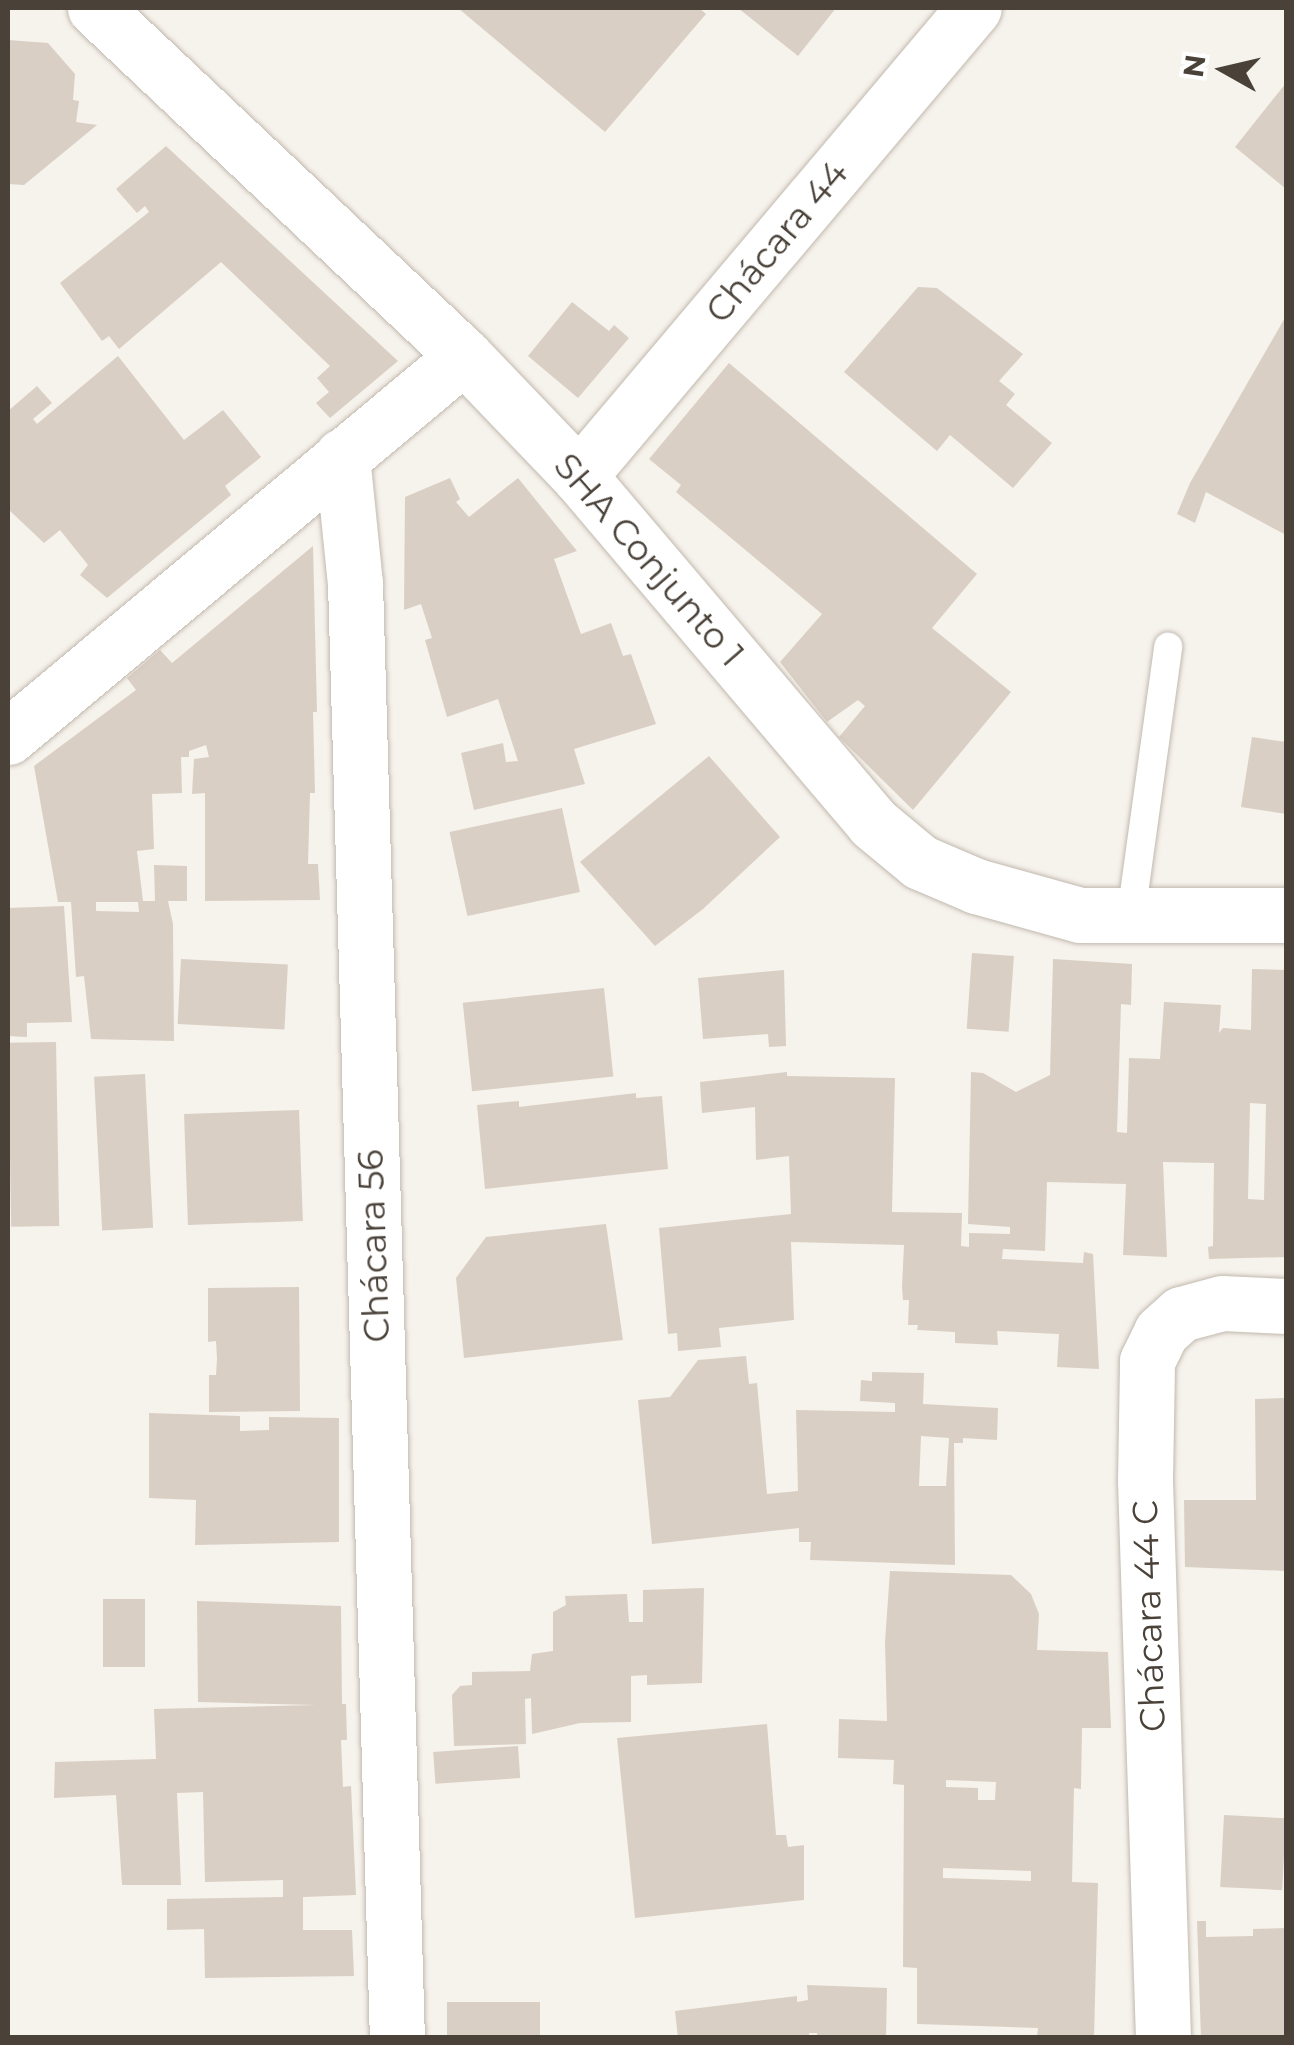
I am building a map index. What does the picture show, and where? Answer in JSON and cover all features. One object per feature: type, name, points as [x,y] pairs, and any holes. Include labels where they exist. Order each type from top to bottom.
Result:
[{"type":"street","name":"SHA Conjunto 1","points":[[95,8],[464,356],[579,476],[873,824],[920,862],[976,886],[1080,915],[1286,915]]},
{"type":"street","name":"Chácara 44","points":[[579,476],[974,8]]},
{"type":"street","points":[[13,723],[464,356]]},
{"type":"street","name":"Chácara 56","points":[[342,456],[355,584],[397,2038]]},
{"type":"street","name":"Chácara 44 C","points":[[1162,2038],[1145,1480],[1147,1360],[1160,1332],[1181,1314],[1222,1303],[1286,1306]]},
{"type":"lane","points":[[1131,916],[1168,647]]},
{"type":"building","points":[[458,8],[699,8],[706,14],[605,132]]},
{"type":"building","points":[[738,8],[836,8],[798,56]]},
{"type":"building","points":[[8,40],[48,43],[75,74],[73,100],[79,101],[76,122],[97,125],[24,185],[8,184]]},
{"type":"building","points":[[1286,83],[1286,189],[1235,147]]},
{"type":"building","points":[[166,146],[398,361],[330,418],[316,403],[329,392],[317,378],[330,366],[221,262],[119,349],[109,336],[102,341],[60,283],[149,212],[145,206],[137,213],[116,189]]},
{"type":"building","points":[[918,287],[937,288],[1023,354],[999,381],[1015,394],[1006,405],[1052,443],[1013,488],[950,435],[937,451],[844,372]]},
{"type":"building","points":[[572,302],[609,331],[614,325],[629,338],[578,398],[528,356]]},
{"type":"building","points":[[1286,316],[1286,535],[1206,492],[1195,523],[1177,514],[1190,483]]},
{"type":"building","points":[[118,356],[184,440],[223,410],[261,457],[225,486],[231,495],[107,598],[80,575],[88,565],[60,530],[44,543],[8,509],[8,411],[37,386],[52,403],[33,419],[37,424]]},
{"type":"building","points":[[729,363],[977,574],[932,628],[1011,692],[913,810],[839,737],[865,706],[858,700],[827,722],[780,662],[822,614],[676,492],[681,485],[649,459]]},
{"type":"building","points":[[450,478],[460,499],[456,502],[469,517],[518,478],[577,551],[554,559],[581,634],[611,623],[623,656],[631,654],[656,724],[574,749],[585,784],[474,810],[461,753],[503,743],[506,762],[518,761],[498,699],[447,717],[425,640],[432,638],[421,604],[404,610],[405,497]]},
{"type":"building","points":[[313,546],[317,712],[313,712],[315,793],[310,793],[308,864],[318,864],[320,900],[205,901],[205,793],[192,794],[194,759],[209,757],[206,745],[189,751],[189,757],[181,757],[182,793],[152,794],[154,849],[137,851],[143,901],[155,901],[154,865],[187,866],[187,901],[168,901],[173,924],[174,1041],[91,1039],[84,976],[76,977],[71,902],[58,902],[34,766],[136,690],[127,678],[160,650],[172,663]],"holes":[[[96,902],[138,902],[139,912],[96,911]]]},
{"type":"building","points":[[1252,737],[1286,742],[1286,814],[1241,807]]},
{"type":"building","points":[[709,756],[780,837],[703,909],[655,946],[580,862]]},
{"type":"building","points":[[562,808],[580,892],[467,916],[450,832]]},
{"type":"building","points":[[64,906],[72,1022],[27,1023],[27,1037],[8,1036],[8,908]]},
{"type":"building","points":[[972,953],[1014,956],[1009,1032],[967,1029]]},
{"type":"building","points":[[181,959],[288,965],[284,1030],[178,1024]]},
{"type":"building","points":[[1053,959],[1132,964],[1131,1005],[1121,1004],[1117,1132],[1127,1133],[1129,1058],[1160,1059],[1164,1002],[1221,1005],[1219,1033],[1223,1028],[1251,1030],[1252,969],[1286,970],[1286,1257],[1209,1259],[1208,1247],[1213,1246],[1214,1163],[1163,1162],[1167,1257],[1123,1255],[1126,1184],[1047,1182],[1045,1251],[1003,1249],[1002,1259],[1083,1263],[1084,1252],[1093,1254],[1099,1369],[1057,1367],[1059,1334],[997,1331],[998,1345],[955,1343],[955,1332],[917,1330],[918,1325],[908,1325],[909,1300],[903,1300],[902,1287],[904,1245],[791,1242],[794,1320],[719,1328],[721,1347],[678,1351],[677,1333],[668,1334],[659,1228],[791,1214],[789,1156],[756,1160],[755,1107],[702,1113],[700,1082],[787,1072],[787,1076],[895,1078],[892,1212],[962,1213],[961,1246],[969,1247],[969,1233],[1010,1234],[1010,1227],[968,1224],[971,1072],[983,1073],[1016,1092],[1050,1075]],"holes":[[[1250,1103],[1266,1104],[1264,1200],[1248,1199]]]},
{"type":"building","points":[[784,970],[786,1046],[769,1047],[768,1034],[703,1039],[698,978]]},
{"type":"building","points":[[604,988],[613,1077],[472,1091],[463,1003]]},
{"type":"building","points":[[56,1042],[59,1226],[11,1227],[8,1043]]},
{"type":"building","points":[[145,1074],[153,1228],[102,1230],[94,1077]]},
{"type":"building","points":[[636,1093],[636,1098],[662,1096],[668,1169],[485,1189],[477,1105],[519,1101],[519,1107]]},
{"type":"building","points":[[299,1110],[303,1221],[188,1225],[184,1114]]},
{"type":"building","points":[[606,1224],[623,1340],[464,1358],[456,1278],[486,1237]]},
{"type":"building","points":[[299,1287],[300,1411],[209,1412],[209,1375],[216,1375],[217,1359],[216,1341],[208,1342],[208,1288]]},
{"type":"building","points":[[746,1356],[749,1384],[757,1383],[767,1494],[798,1491],[796,1410],[895,1412],[895,1403],[860,1401],[861,1380],[872,1381],[872,1372],[924,1373],[923,1404],[998,1408],[997,1440],[963,1438],[963,1443],[954,1443],[955,1565],[810,1560],[811,1542],[799,1542],[799,1528],[652,1544],[638,1400],[670,1397],[698,1360]],"holes":[[[921,1436],[949,1438],[946,1486],[919,1486]]]},
{"type":"building","points":[[1286,1398],[1286,1571],[1185,1567],[1184,1500],[1256,1500],[1255,1399]]},
{"type":"building","points":[[149,1413],[240,1416],[240,1431],[269,1430],[269,1417],[339,1418],[339,1542],[195,1545],[196,1500],[149,1498]]},
{"type":"building","points":[[890,1571],[1011,1575],[1031,1594],[1039,1614],[1037,1650],[1108,1652],[1111,1728],[1082,1728],[1081,1789],[1074,1788],[1072,1882],[1098,1883],[1094,2038],[1037,2038],[1038,2028],[917,2024],[917,1968],[903,1967],[904,1785],[893,1784],[894,1760],[838,1758],[839,1719],[887,1721],[885,1642]],"holes":[[[946,1780],[996,1782],[995,1800],[978,1800],[978,1788],[946,1787]],[[943,1868],[1031,1871],[1031,1881],[943,1878]]]},
{"type":"building","points":[[704,1588],[702,1683],[647,1685],[647,1675],[631,1676],[631,1722],[580,1723],[532,1734],[531,1698],[525,1699],[526,1744],[454,1746],[452,1695],[460,1686],[472,1685],[472,1672],[530,1671],[532,1654],[553,1651],[553,1612],[566,1605],[565,1596],[627,1594],[629,1622],[643,1622],[643,1590]]},
{"type":"building","points":[[103,1599],[145,1599],[145,1667],[103,1667]]},
{"type":"building","points":[[197,1601],[341,1606],[342,1704],[346,1704],[347,1740],[341,1740],[343,1787],[351,1786],[356,1895],[303,1897],[303,1930],[352,1930],[354,1976],[205,1978],[204,1929],[167,1930],[167,1899],[283,1897],[283,1880],[205,1882],[203,1792],[177,1793],[181,1885],[122,1885],[116,1795],[54,1798],[55,1762],[156,1759],[154,1709],[316,1705],[198,1702]]},
{"type":"building","points":[[767,1724],[776,1835],[786,1835],[788,1847],[804,1845],[804,1900],[635,1918],[617,1738]]},
{"type":"building","points":[[518,1746],[520,1778],[435,1784],[433,1752]]},
{"type":"building","points":[[1224,1815],[1286,1818],[1282,1890],[1220,1887]]},
{"type":"building","points":[[1197,1921],[1206,1921],[1206,1937],[1253,1936],[1253,1929],[1286,1928],[1286,2038],[1201,2038]]},
{"type":"building","points":[[807,1985],[887,1988],[886,2038],[817,2038],[817,2033],[809,2033],[809,2038],[678,2038],[675,2011],[797,1996],[797,2002],[808,2000]]},
{"type":"building","points":[[447,2002],[540,2002],[540,2038],[447,2038]]}]
